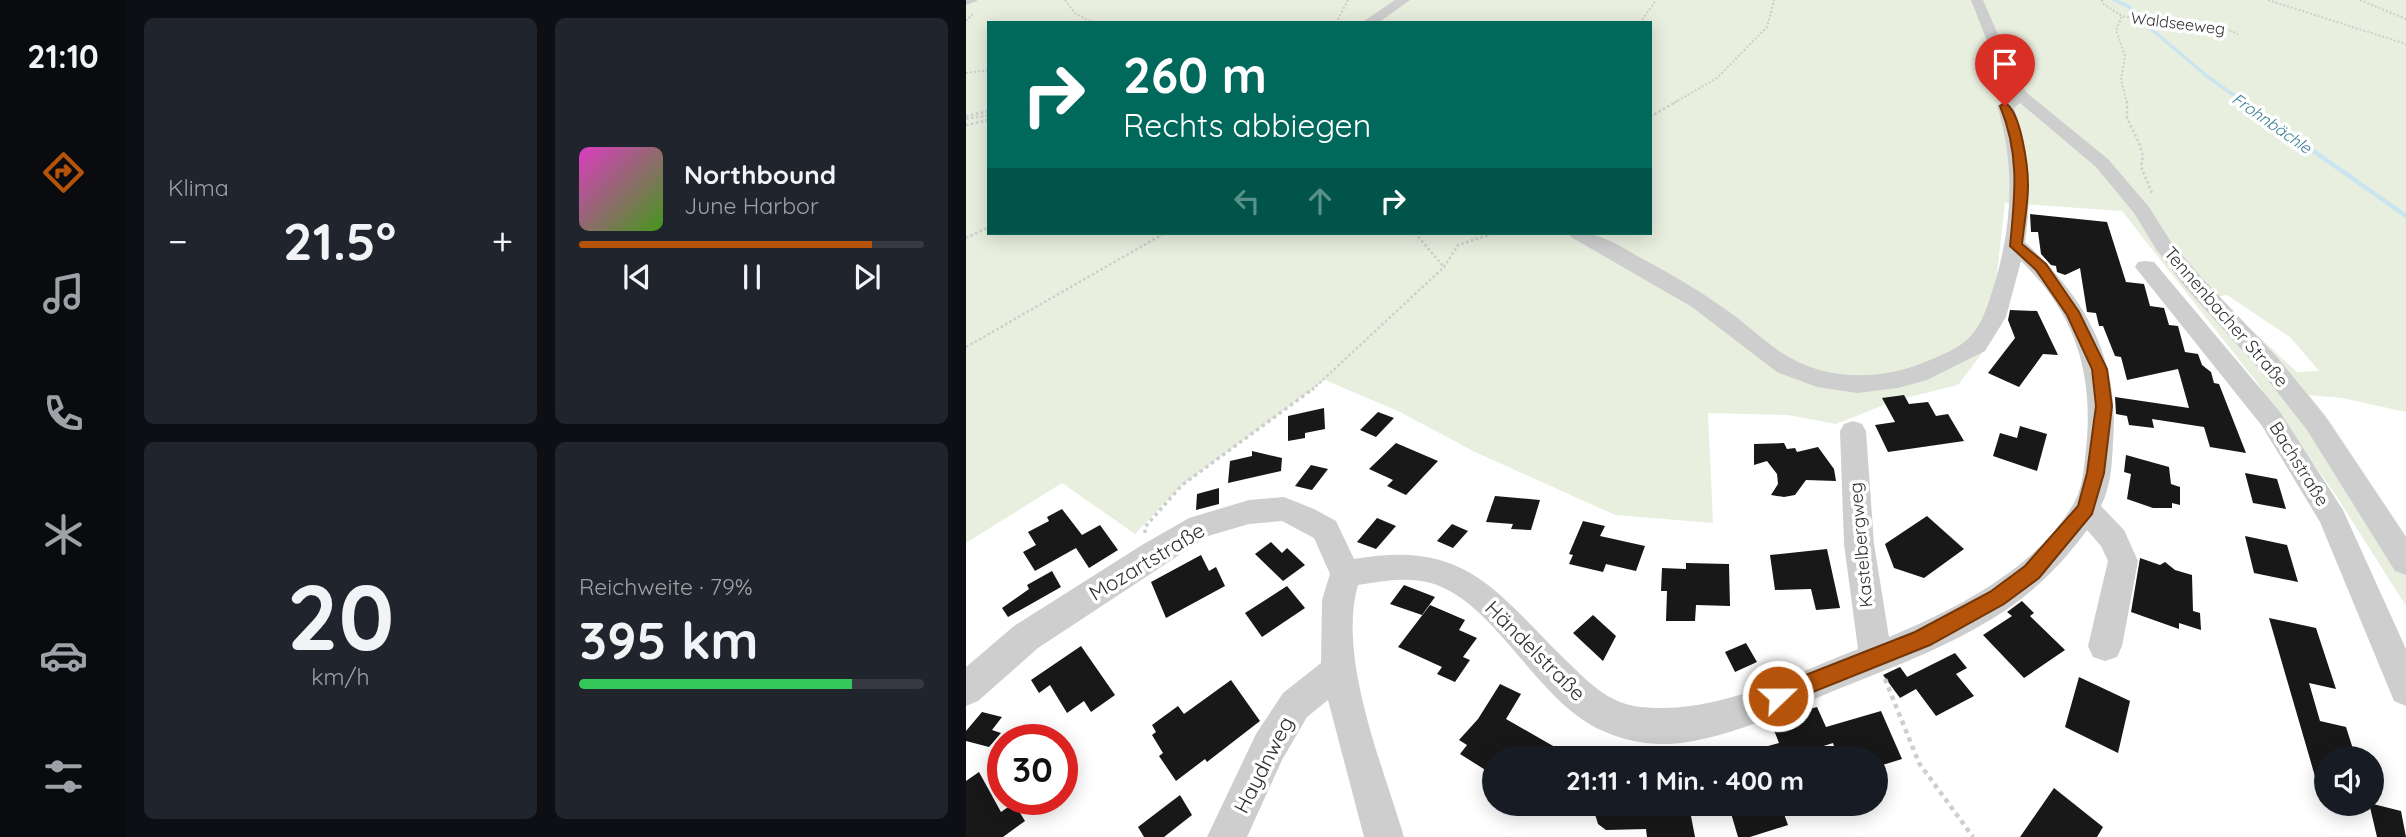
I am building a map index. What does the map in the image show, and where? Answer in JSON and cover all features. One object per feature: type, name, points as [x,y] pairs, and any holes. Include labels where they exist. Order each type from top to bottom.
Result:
[{"type":"street","points":[[1371,21],[1404,0]]},
{"type":"street","points":[[1581,235],[1713,311],[1763,352],[1798,372],[1843,383],[1898,380],[1936,369],[1981,342],[2001,300],[2016,246],[2022,184],[2015,131],[2005,106],[2021,96],[2012,84],[1977,0]]},
{"type":"street","name":"Tennenbacher Straße","points":[[2021,96],[2102,163],[2142,211],[2163,245],[2193,282],[2268,363],[2316,423],[2406,562]]},
{"type":"street","name":"Händelstraße","points":[[1346,574],[1402,566],[1435,570],[1479,593],[1515,628],[1553,672],[1591,707],[1630,723],[1682,725],[1753,706],[1922,639],[1997,598],[2032,572],[2086,509],[2096,473],[2104,406],[2099,369],[2074,315],[2041,267],[2016,246]]},
{"type":"street","name":"Bachstraße","points":[[2146,267],[2271,419],[2333,518],[2406,689]]},
{"type":"street","name":"Kastelbergweg","points":[[1853,431],[1856,536],[1864,604],[1876,657]]},
{"type":"street","name":"Mozartstraße","points":[[966,689],[1026,637],[1199,527],[1249,512],[1284,509],[1325,530],[1346,574]]},
{"type":"street","points":[[2086,509],[2113,539],[2123,561],[2105,646]]},
{"type":"street","points":[[1346,574],[1338,600],[1338,671],[1384,837]]},
{"type":"street","name":"Haydnweg","points":[[1227,837],[1269,747],[1295,705],[1338,671]]},
{"type":"path","points":[[1065,0],[1076,14],[1089,21]]},
{"type":"path","points":[[1337,21],[1348,0]]},
{"type":"path","points":[[1641,21],[1656,0]]},
{"type":"path","points":[[1652,116],[1717,78],[1766,27],[1774,0]]},
{"type":"path","points":[[2102,0],[2102,4],[2122,16]]},
{"type":"path","points":[[2268,0],[2406,44]]},
{"type":"path","points":[[2360,0],[2406,19]]},
{"type":"path","name":"Waldseeweg","points":[[2155,199],[2141,167],[2143,156],[2139,143],[2127,118],[2127,100],[2122,80],[2125,56],[2116,30],[2122,16],[2203,24],[2228,28],[2238,34]]},
{"type":"path","points":[[966,73],[987,70]]},
{"type":"path","points":[[966,118],[987,113]]},
{"type":"path","points":[[966,125],[987,120]]},
{"type":"path","points":[[966,238],[987,228]]},
{"type":"path","points":[[966,347],[1161,235]]},
{"type":"path","points":[[1417,235],[1444,267]]},
{"type":"path","points":[[1153,554],[1145,527],[1182,485],[1325,380],[1444,267],[1458,245],[1488,235]]},
{"type":"path","points":[[1876,657],[1919,763],[1973,837]]},
{"type":"green space","points":[[966,0],[2406,0],[2406,412],[2342,398],[2309,395],[2329,420],[2406,536],[2406,606],[2335,494],[2255,380],[2122,211],[2005,203],[1989,344],[1958,385],[1897,400],[1836,424],[1788,415],[1708,413],[1713,523],[1615,515],[1475,452],[1400,412],[1325,380],[1182,485],[1135,534],[1062,483],[966,543]],"holes":[[[2227,295],[2290,337],[2319,371],[2297,372],[2216,297]]]},
{"type":"building","points":[[2030,214],[2107,222],[2126,282],[2144,284],[2150,306],[2164,308],[2169,325],[2178,326],[2185,352],[2198,354],[2202,365],[2211,372],[2214,383],[2219,384],[2246,453],[2210,447],[2204,427],[2152,419],[2154,428],[2129,425],[2127,416],[2116,414],[2115,397],[2189,408],[2178,369],[2127,380],[2121,357],[2115,356],[2103,326],[2099,326],[2096,313],[2087,312],[2080,268],[2065,275],[2057,272],[2056,266],[2051,265],[2041,254],[2038,232],[2031,232]]},
{"type":"building","points":[[2010,310],[2037,311],[2058,355],[2043,354],[2019,387],[1988,373],[2015,338],[2008,320]]},
{"type":"building","points":[[1904,395],[1909,404],[1928,402],[1936,416],[1948,414],[1964,441],[1888,452],[1875,425],[1895,422],[1882,398]]},
{"type":"building","points":[[1324,408],[1325,429],[1305,433],[1305,438],[1288,441],[1288,416]]},
{"type":"building","points":[[1378,412],[1394,418],[1376,437],[1360,430]]},
{"type":"building","points":[[2020,426],[2047,434],[2037,471],[1993,456],[2000,433],[2017,438]]},
{"type":"building","points":[[1396,443],[1438,461],[1406,495],[1387,486],[1393,480],[1369,469]]},
{"type":"building","points":[[1784,443],[1787,449],[1795,448],[1797,452],[1818,447],[1834,469],[1836,481],[1806,480],[1795,495],[1771,495],[1778,484],[1777,474],[1767,461],[1754,465],[1754,444]]},
{"type":"building","points":[[1252,451],[1282,458],[1281,471],[1228,483],[1230,461],[1252,456]]},
{"type":"building","points":[[2126,455],[2169,467],[2171,484],[2180,487],[2180,505],[2172,503],[2172,508],[2153,508],[2127,499],[2131,474],[2124,472]]},
{"type":"building","points":[[1311,465],[1328,469],[1312,490],[1295,486]]},
{"type":"building","points":[[2245,473],[2277,479],[2286,509],[2253,503]]},
{"type":"building","points":[[1219,488],[1219,504],[1196,510],[1197,494]]},
{"type":"building","points":[[1495,496],[1540,500],[1531,530],[1511,529],[1513,524],[1486,522]]},
{"type":"building","points":[[1062,509],[1082,535],[1100,525],[1118,550],[1089,568],[1076,548],[1035,571],[1023,552],[1036,545],[1028,532],[1049,521],[1047,517]]},
{"type":"building","points":[[1927,516],[1964,549],[1924,578],[1894,568],[1885,544]]},
{"type":"building","points":[[1377,518],[1396,526],[1376,549],[1357,542]]},
{"type":"building","points":[[1583,521],[1605,526],[1600,536],[1645,546],[1636,571],[1606,564],[1603,572],[1569,564],[1573,555],[1569,554]]},
{"type":"building","points":[[1452,524],[1468,531],[1453,548],[1437,541]]},
{"type":"building","points":[[2245,536],[2287,545],[2298,582],[2254,573]]},
{"type":"building","points":[[1271,542],[1282,553],[1287,548],[1305,565],[1283,581],[1255,554]]},
{"type":"building","points":[[1827,549],[1840,608],[1816,610],[1811,589],[1775,590],[1770,555]]},
{"type":"building","points":[[1201,555],[1209,571],[1216,567],[1225,586],[1166,618],[1151,582]]},
{"type":"building","points":[[2140,558],[2160,565],[2165,562],[2175,570],[2192,575],[2193,611],[2200,613],[2201,630],[2179,623],[2179,629],[2131,612]]},
{"type":"building","points":[[1686,563],[1729,564],[1730,606],[1696,605],[1695,621],[1666,621],[1667,591],[1661,591],[1662,568],[1686,569]]},
{"type":"building","points":[[1052,571],[1061,587],[1008,617],[1002,608],[1029,589],[1027,585]]},
{"type":"building","points":[[1404,585],[1435,597],[1422,615],[1390,604]]},
{"type":"building","points":[[1287,586],[1305,608],[1262,637],[1245,613]]},
{"type":"building","points":[[2022,601],[2034,613],[2030,616],[2065,650],[2024,678],[1983,635],[2012,616],[2007,612]]},
{"type":"building","points":[[1430,605],[1465,620],[1459,630],[1477,638],[1463,657],[1470,660],[1455,682],[1437,674],[1442,667],[1398,647]]},
{"type":"building","points":[[1593,615],[1616,636],[1603,661],[1573,633]]},
{"type":"building","points":[[2269,618],[2316,628],[2336,689],[2309,683],[2320,721],[2346,727],[2352,746],[2314,746],[2314,773]]},
{"type":"building","points":[[1746,643],[1757,662],[1735,672],[1725,652]]},
{"type":"building","points":[[1081,646],[1115,695],[1091,712],[1084,701],[1067,713],[1050,685],[1039,693],[1031,680]]},
{"type":"building","points":[[1955,653],[1967,668],[1956,674],[1974,696],[1936,716],[1907,677]]},
{"type":"building","points":[[1900,667],[1916,689],[1900,698],[1883,675]]},
{"type":"building","points":[[2079,677],[2130,701],[2118,753],[2065,727]]},
{"type":"building","points":[[1231,680],[1260,721],[1207,762],[1205,759],[1176,781],[1159,756],[1163,753],[1152,735],[1156,732],[1152,725],[1178,706],[1184,714]]},
{"type":"building","points":[[1500,684],[1521,694],[1506,719],[1553,746],[1482,746],[1482,768],[1460,754],[1467,745],[1459,740],[1478,719]]},
{"type":"building","points":[[1817,707],[1826,727],[1881,711],[1902,759],[1888,763],[1888,746],[1834,746],[1833,743],[1824,746],[1768,746],[1779,743],[1770,720]]},
{"type":"building","points":[[982,712],[1002,717],[997,724],[987,724],[987,746],[966,741],[966,731]]},
{"type":"building","points":[[979,772],[987,787],[987,815],[1021,815],[1025,821],[1003,837],[966,837],[966,781]]},
{"type":"building","points":[[2054,788],[2103,827],[2097,837],[2020,837]]},
{"type":"building","points":[[1180,795],[1192,815],[1164,837],[1144,837],[1138,827]]},
{"type":"building","points":[[2384,807],[2401,811],[2406,837],[2377,837],[2372,816],[2384,816]]},
{"type":"building","points":[[1596,816],[1691,816],[1695,837],[1647,837],[1646,829],[1606,830],[1598,824]]},
{"type":"building","points":[[1732,816],[1785,816],[1788,825],[1750,837],[1738,837]]},
{"type":"waterway","name":"Frohnbächle","points":[[2114,0],[2128,6],[2138,17]]},
{"type":"waterway","name":"Frohnbächle","points":[[2144,23],[2208,77],[2245,103]]},
{"type":"waterway","name":"Frohnbächle","points":[[2242,101],[2406,216]]},
{"type":"route","points":[[1778,696],[1922,639],[1997,598],[2032,572],[2086,509],[2096,473],[2104,406],[2099,369],[2088,340],[2074,315],[2041,267],[2016,246],[2022,184],[2015,131],[2005,106]]}]
